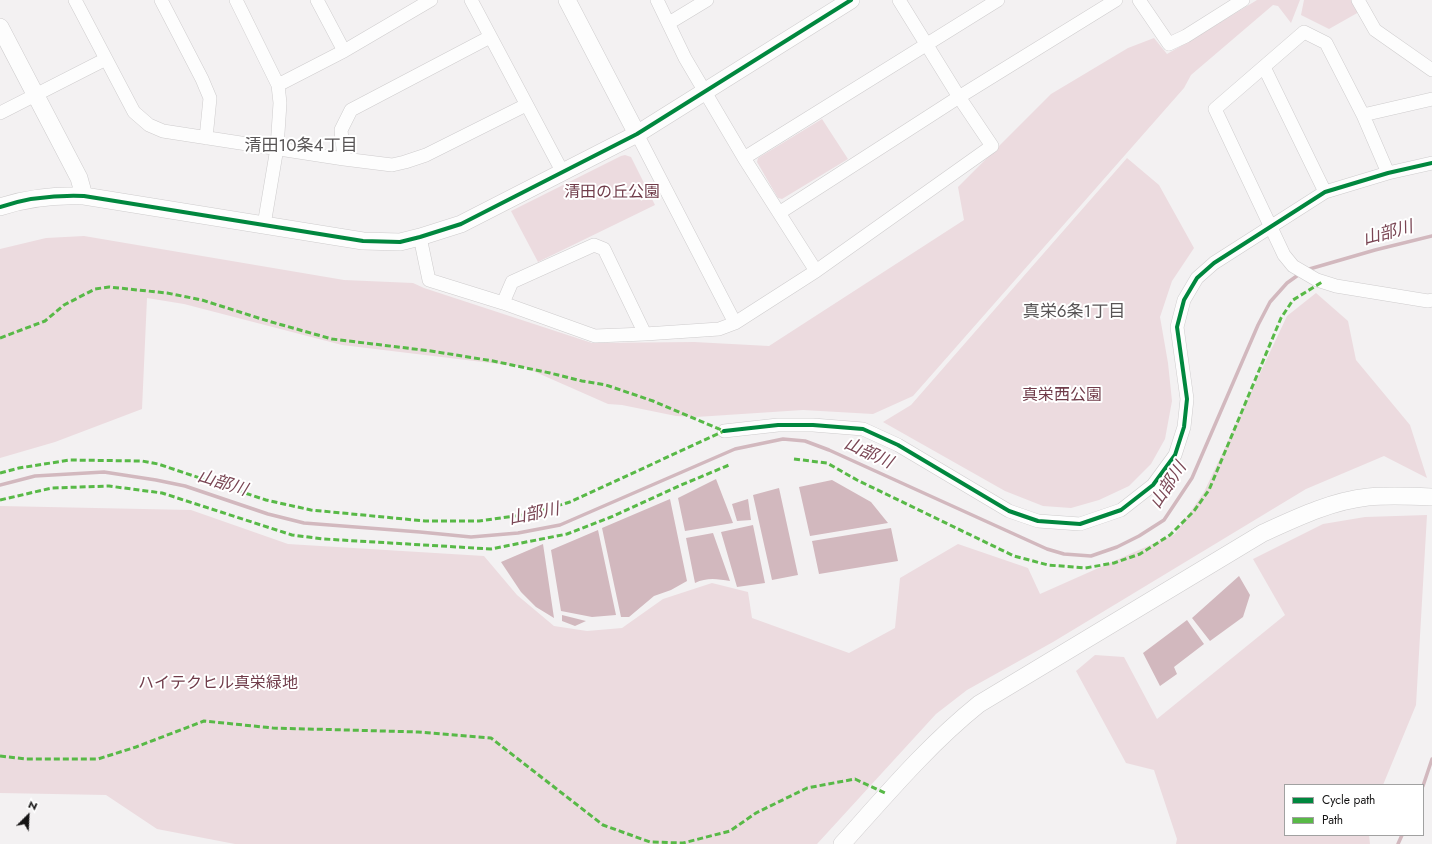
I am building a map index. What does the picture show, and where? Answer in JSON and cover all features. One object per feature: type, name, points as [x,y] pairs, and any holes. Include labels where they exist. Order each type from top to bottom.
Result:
[{"type":"street","points":[[76,0],[134,112],[149,124],[163,131],[392,165],[426,155],[526,105]]},
{"type":"street","points":[[161,0],[202,79],[210,98],[206,138]]},
{"type":"street","points":[[236,0],[278,85],[280,103],[277,148],[264,225]]},
{"type":"street","points":[[318,0],[344,51]]},
{"type":"street","points":[[278,85],[344,51],[431,0]]},
{"type":"street","points":[[470,0],[562,172]]},
{"type":"street","points":[[567,0],[735,323]]},
{"type":"street","points":[[657,0],[685,58],[744,158],[816,271]]},
{"type":"street","points":[[669,23],[707,0]]},
{"type":"street","points":[[0,206],[63,195],[84,196],[363,241],[400,242],[420,238],[461,224],[637,134],[851,0]]},
{"type":"street","points":[[420,238],[429,280],[503,303],[595,336],[719,329],[735,323],[816,271],[992,146],[959,97],[899,0]]},
{"type":"street","points":[[744,158],[998,0]]},
{"type":"street","points":[[779,213],[959,97],[1116,0]]},
{"type":"street","points":[[1139,0],[1169,44],[1186,36],[1243,0]]},
{"type":"street","points":[[1358,0],[1375,30],[1432,70]]},
{"type":"street","points":[[0,26],[79,178],[84,196]]},
{"type":"street","points":[[1388,173],[1363,115],[1326,43],[1304,32],[1215,109],[1284,255],[1293,266],[1317,280],[1336,286],[1428,301],[1432,300]]},
{"type":"street","points":[[344,159],[341,130],[351,110],[490,37]]},
{"type":"street","points":[[0,113],[106,59]]},
{"type":"street","points":[[1264,67],[1325,192]]},
{"type":"street","points":[[1363,115],[1432,99]]},
{"type":"street","points":[[724,431],[778,425],[813,425],[862,429],[898,445],[1009,511],[1038,521],[1080,524],[1121,510],[1153,485],[1175,455],[1184,427],[1187,399],[1177,327],[1184,300],[1197,278],[1214,263],[1325,192],[1388,173],[1432,163]]},
{"type":"street","points":[[503,303],[512,282],[594,245],[604,249],[645,334]]},
{"type":"street","points":[[842,844],[928,749],[953,725],[979,704],[1263,533],[1336,504],[1366,497],[1401,495],[1432,497]]},
{"type":"green space","points":[[1257,0],[1300,0],[1291,23],[1278,6],[1273,5],[1191,75],[1184,88],[913,396],[873,414],[803,410],[696,417],[676,416],[622,405],[608,404],[524,367],[342,345],[184,304],[147,298],[142,409],[55,442],[0,458],[0,249],[46,238],[84,236],[344,280],[413,283],[424,288],[592,343],[694,342],[769,346],[964,220],[958,187],[1051,94],[1128,48],[1154,38],[1167,54]]},
{"type":"green space","points":[[1304,0],[1352,0],[1359,12],[1329,29],[1301,15]]},
{"type":"green space","points":[[822,119],[848,159],[782,199],[778,198],[757,162],[758,158]]},
{"type":"green space","name":"清田の丘公園","points":[[625,155],[631,157],[655,205],[538,262],[511,211]]},
{"type":"green space","name":"真栄西公園","points":[[1127,158],[1159,185],[1194,248],[1172,281],[1160,317],[1168,363],[1172,401],[1165,439],[1151,464],[1129,486],[1099,500],[1071,508],[1043,506],[1005,491],[883,422],[911,405]]},
{"type":"green space","name":"ハイテクヒル真栄緑地","points":[[1316,293],[1348,321],[1356,360],[1410,425],[1427,478],[1384,456],[1306,489],[1053,642],[967,690],[936,714],[817,844],[235,844],[157,829],[106,795],[0,793],[0,506],[191,510],[288,544],[484,556],[517,595],[554,626],[587,631],[622,628],[663,599],[712,583],[748,592],[752,618],[849,653],[895,628],[900,578],[958,544],[1028,568],[1040,594],[1175,534],[1204,492],[1287,316]]},
{"type":"green space","points":[[1427,515],[1416,705],[1383,784],[1284,784],[1284,836],[1369,836],[1370,844],[1176,844],[1177,839],[1154,770],[1126,763],[1076,671],[1095,655],[1124,657],[1157,719],[1285,615],[1253,559],[1323,524],[1365,517]]},
{"type":"shaded area","points":[[716,479],[733,523],[685,531],[678,498]]},
{"type":"shaded area","points":[[832,480],[871,502],[888,523],[810,536],[799,487]]},
{"type":"shaded area","points":[[779,488],[798,575],[772,580],[753,495]]},
{"type":"shaded area","points":[[670,499],[687,581],[671,590],[654,596],[629,617],[621,617],[602,528]]},
{"type":"shaded area","points":[[748,499],[751,520],[737,521],[732,504]]},
{"type":"shaded area","points":[[753,525],[765,583],[737,587],[721,532]]},
{"type":"shaded area","points":[[891,528],[898,561],[819,574],[812,541]]},
{"type":"shaded area","points":[[598,530],[616,615],[592,617],[561,611],[551,550]]},
{"type":"shaded area","points":[[713,533],[730,581],[708,579],[695,583],[686,538]]},
{"type":"shaded area","points":[[543,544],[554,618],[536,607],[521,592],[501,562]]},
{"type":"shaded area","points":[[1239,576],[1250,595],[1243,617],[1210,641],[1192,618]]},
{"type":"shaded area","points":[[562,615],[586,621],[575,626],[562,621]]},
{"type":"shaded area","points":[[1187,620],[1204,644],[1174,667],[1177,674],[1160,686],[1143,653]]},
{"type":"waterway","name":"山部川","points":[[1306,270],[1375,250],[1432,236]]},
{"type":"waterway","name":"山部川","points":[[0,485],[35,476],[104,472],[185,486],[268,514],[304,523],[471,537],[518,533],[560,525],[735,449],[783,439],[805,441],[829,450],[1047,549],[1064,554],[1091,556],[1117,547],[1139,536],[1164,520],[1192,478],[1258,325],[1270,302],[1287,283],[1301,273]]},
{"type":"waterway","points":[[1424,784],[1432,759]]},
{"type":"waterway","points":[[1398,844],[1402,836]]},
{"type":"marked path","points":[[794,459],[827,463],[857,480],[1014,556],[1048,565],[1085,568],[1114,563],[1140,554],[1170,535],[1194,511],[1209,490],[1281,318],[1293,300],[1322,282]]},
{"type":"marked path","points":[[0,338],[45,321],[64,305],[95,289],[109,287],[167,293],[202,300],[332,339],[431,351],[493,361],[606,385],[653,401],[724,431]]},
{"type":"marked path","points":[[0,473],[19,468],[70,460],[142,461],[158,464],[266,500],[311,510],[425,521],[479,521],[530,514],[570,502],[724,431]]},
{"type":"marked path","points":[[0,500],[52,488],[109,486],[162,493],[292,535],[324,539],[491,549],[567,534],[611,517],[729,465]]},
{"type":"marked path","points":[[0,756],[26,759],[98,759],[136,747],[204,721],[273,728],[418,732],[491,738],[603,825],[650,842],[683,843],[730,831],[756,813],[807,788],[855,779],[887,794]]},
{"type":"cycle path","points":[[0,207],[21,201],[42,198],[84,196],[363,241],[400,242],[461,224],[637,134],[851,0]]},
{"type":"cycle path","points":[[724,431],[778,425],[813,425],[863,429],[898,445],[1009,511],[1038,521],[1080,524],[1121,510],[1153,485],[1175,455],[1184,427],[1187,399],[1177,327],[1184,300],[1197,278],[1214,263],[1325,192],[1388,173],[1432,163]]},
{"type":"district","name":"清田10条4丁目","points":[[301,147]]},
{"type":"district","name":"真栄6条1丁目","points":[[1074,313]]}]
